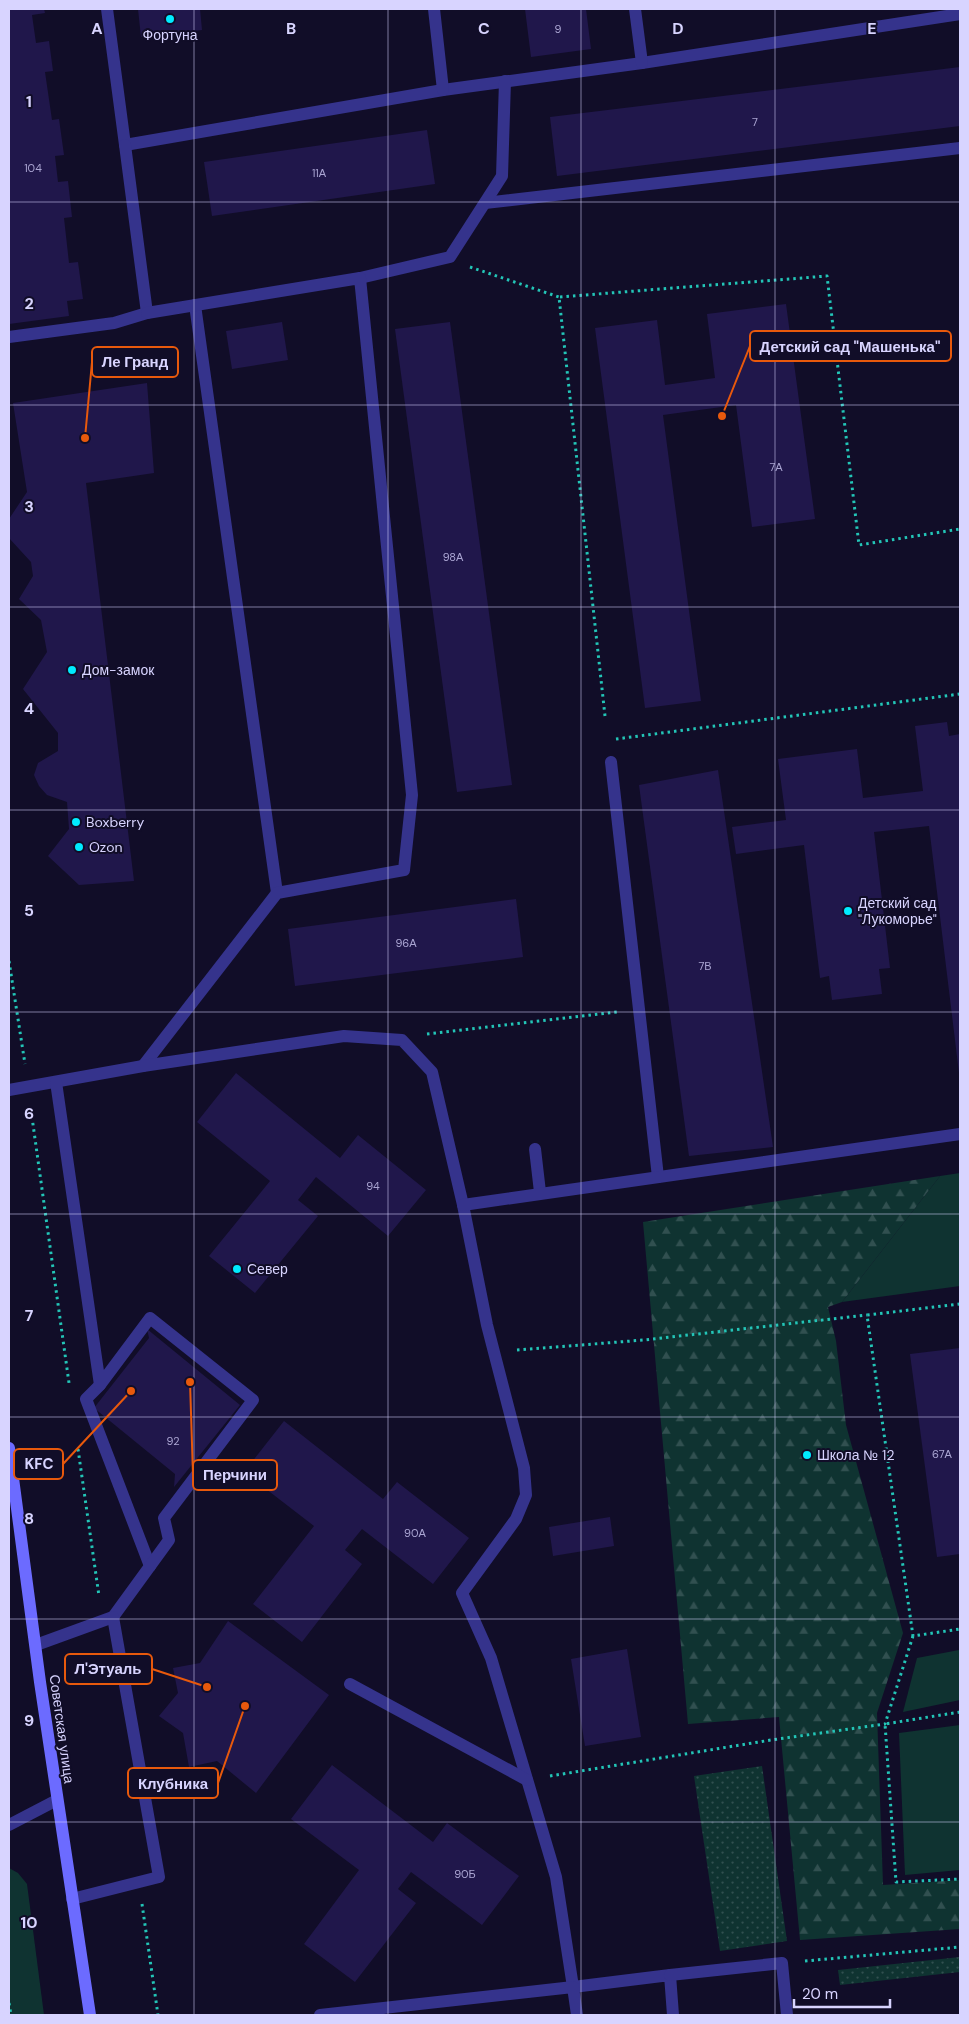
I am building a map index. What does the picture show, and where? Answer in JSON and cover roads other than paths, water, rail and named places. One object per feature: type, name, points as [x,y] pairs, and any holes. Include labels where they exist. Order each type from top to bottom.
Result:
[{"type":"main road","name":"Советская улица","points":[[9,1448],[57,1800],[90,2015]]},
{"type":"lane","points":[[107,9],[147,313]]},
{"type":"lane","points":[[434,9],[443,90]]},
{"type":"lane","points":[[635,9],[642,63]]},
{"type":"lane","points":[[125,145],[443,90],[642,63],[960,14]]},
{"type":"lane","points":[[9,337],[114,323],[147,313],[360,278],[450,257],[502,176],[505,81]]},
{"type":"lane","points":[[485,203],[960,148]]},
{"type":"lane","points":[[143,1066],[277,893],[404,870],[412,794],[360,278]]},
{"type":"lane","points":[[195,305],[277,893]]},
{"type":"lane","points":[[611,762],[658,1177]]},
{"type":"lane","points":[[9,1090],[143,1066],[344,1036],[402,1040],[432,1072],[463,1204],[494,1352],[524,1468],[526,1495],[516,1518],[462,1593],[491,1658],[556,1877],[577,2015]]},
{"type":"lane","points":[[56,1082],[100,1385]]},
{"type":"lane","points":[[463,1204],[960,1134]]},
{"type":"lane","points":[[534,1150],[540,1192]]},
{"type":"lane","points":[[36,1645],[108,1618],[150,1566],[169,1540],[164,1518],[253,1400],[150,1318],[100,1385],[86,1399],[150,1566]]},
{"type":"lane","points":[[72,1899],[159,1877],[108,1618]]},
{"type":"lane","points":[[350,1684],[527,1780]]},
{"type":"lane","points":[[9,1825],[57,1800]]},
{"type":"lane","points":[[320,2015],[782,1963],[786,2015]]},
{"type":"lane","points":[[670,1975],[673,2015]]},
{"type":"place","name":"Фортуна","points":[[170,19]]},
{"type":"place","name":"Детский сад \"Машенька\"","points":[[722,416]]},
{"type":"place","name":"Ле Гранд","points":[[85,438]]},
{"type":"place","name":"Дом-замок","points":[[72,670]]},
{"type":"place","name":"Boxberry","points":[[76,822]]},
{"type":"place","name":"Ozon","points":[[79,847]]},
{"type":"place","name":"Детский сад \"Лукоморье\"","points":[[848,911]]},
{"type":"place","name":"Север","points":[[237,1269]]},
{"type":"place","name":"Перчини","points":[[190,1382]]},
{"type":"place","name":"KFC","points":[[131,1391]]},
{"type":"place","name":"Школа № 12","points":[[807,1455]]},
{"type":"place","name":"Л'Этуаль","points":[[207,1687]]},
{"type":"place","name":"Клубника","points":[[245,1706]]}]
